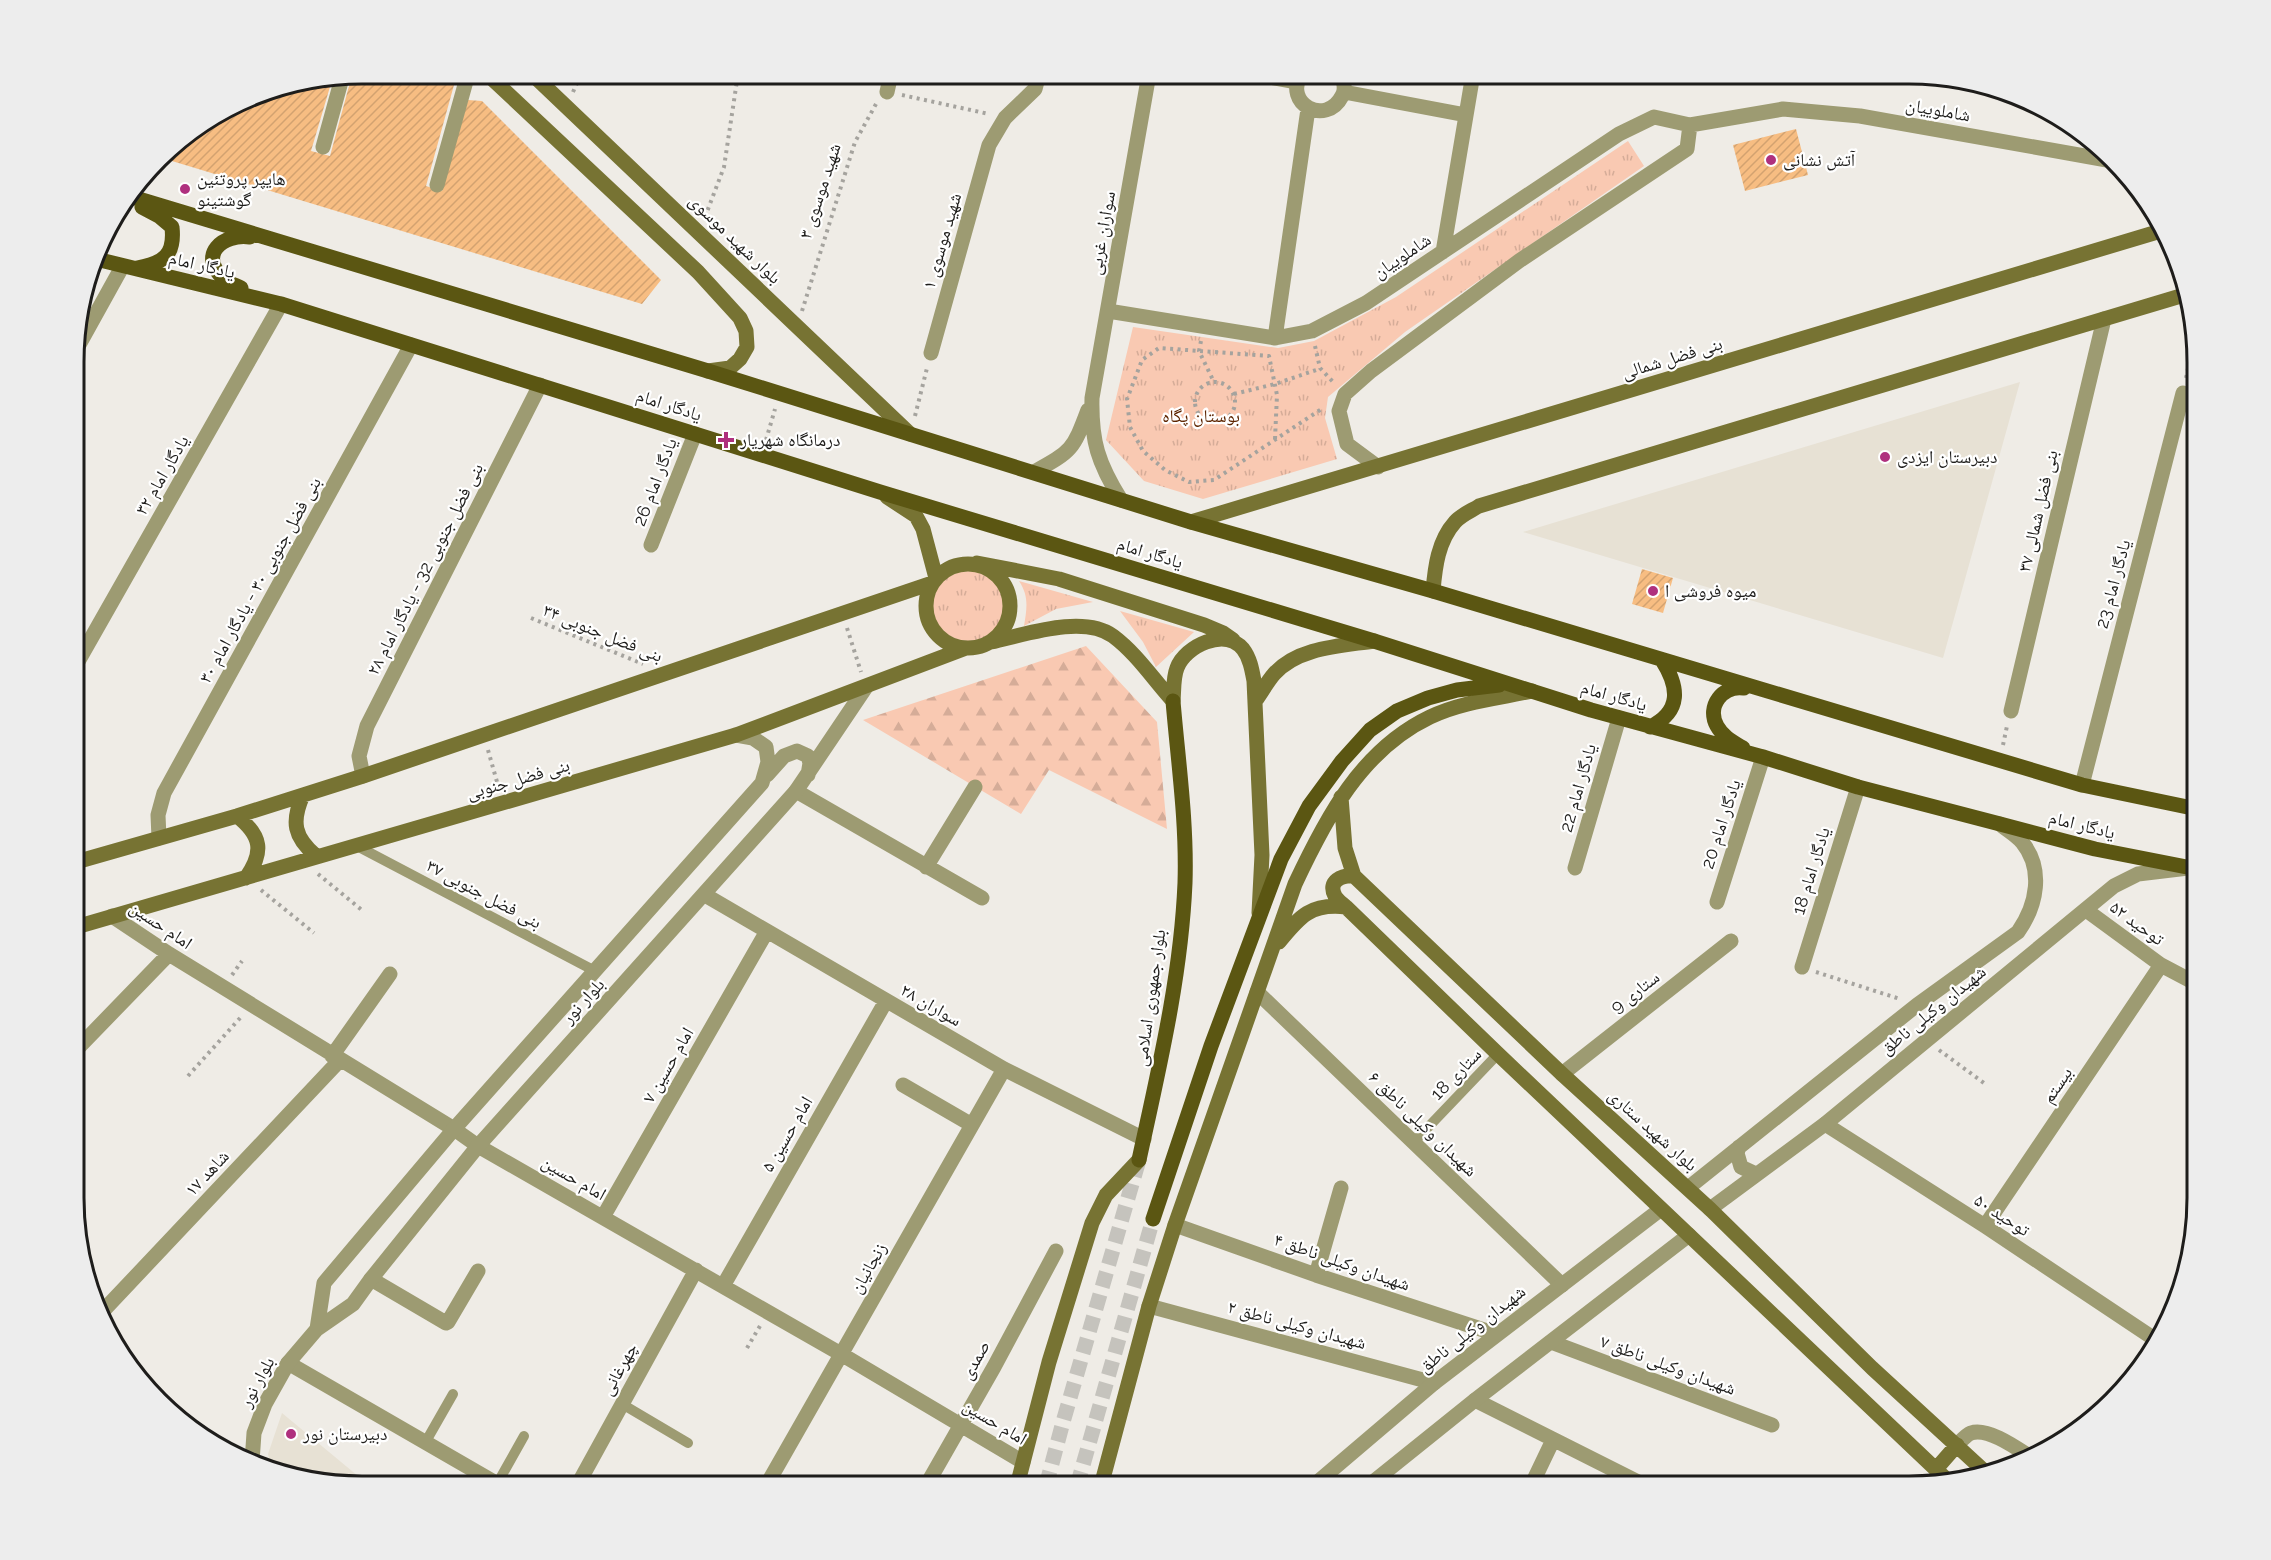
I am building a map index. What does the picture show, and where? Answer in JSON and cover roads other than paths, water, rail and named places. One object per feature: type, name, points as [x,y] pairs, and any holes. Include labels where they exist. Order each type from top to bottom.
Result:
[{"type":"main road","points":[[498,84],[698,272],[740,318],[746,331],[747,346],[740,359],[730,368],[708,371]]},
{"type":"main road","name":"بلوار شهید موسوی","points":[[543,84],[910,434]]},
{"type":"main road","points":[[138,198],[708,371],[1191,522],[1433,591],[2082,785],[2187,807]]},
{"type":"main road","points":[[126,268],[161,261],[169,253],[173,241],[172,227],[159,216],[134,205]]},
{"type":"main road","name":"بنی فضل شمالی","points":[[1191,522],[2155,233]]},
{"type":"main road","points":[[255,297],[224,279],[213,260],[214,253],[223,240],[233,237],[277,240]]},
{"type":"main road","name":"یادگار امام","points":[[103,261],[281,304],[880,492],[1374,641],[1619,718],[1763,757],[1858,787],[2095,849],[2187,867]]},
{"type":"main road","points":[[1433,591],[1436,564],[1443,540],[1456,521],[1479,506],[2179,296]]},
{"type":"main road","points":[[880,492],[916,516],[923,529],[934,580],[927,596],[926,611],[930,625],[939,637],[951,645],[966,648],[1063,627],[1083,627],[1106,632],[1129,651],[1173,701]]},
{"type":"main road","points":[[84,860],[237,816],[363,776],[842,613],[934,580],[951,566],[977,563],[1059,579],[1204,624],[1223,633],[1243,649],[1248,657],[1256,700],[1262,855],[1259,919]]},
{"type":"main road","points":[[977,563],[990,569],[1001,579],[1008,591],[1011,605],[1008,620],[991,642]]},
{"type":"main road","points":[[1173,701],[1176,670],[1180,662],[1194,648],[1212,640],[1235,642]]},
{"type":"main road","points":[[1256,700],[1275,673],[1294,658],[1325,648],[1374,641]]},
{"type":"main road","name":"بنی فضل جنوبی","points":[[84,925],[736,735],[966,648]]},
{"type":"main road","points":[[1650,727],[1664,720],[1672,708],[1674,693],[1672,677],[1662,660]]},
{"type":"main road","points":[[1153,1220],[1211,1046],[1281,859],[1309,806],[1342,761],[1370,730],[1397,711],[1428,698],[1457,690],[1505,684]]},
{"type":"main road","points":[[1762,690],[1735,687],[1725,691],[1718,697],[1715,718],[1717,726],[1730,741],[1763,757]]},
{"type":"main road","points":[[1104,1476],[1149,1306],[1175,1226],[1295,884],[1319,833],[1341,797],[1366,766],[1393,739],[1431,716],[1474,702],[1532,691]]},
{"type":"main road","name":"بلوار جمهوری اسلامی","points":[[1020,1476],[1049,1362],[1092,1223],[1106,1195],[1139,1160],[1170,1019],[1185,882],[1183,814],[1173,701]]},
{"type":"main road","points":[[303,795],[296,811],[296,829],[309,859]]},
{"type":"main road","name":"بلوار شهید ستاری","points":[[1341,797],[1345,848],[1354,876],[1562,1074],[1688,1188],[1872,1368],[1980,1467]]},
{"type":"main road","points":[[237,816],[251,827],[258,844],[256,863],[246,878]]},
{"type":"main road","points":[[1354,876],[1345,875],[1336,880],[1333,889],[1335,897],[1941,1474],[1956,1445]]},
{"type":"main road","points":[[1271,951],[1293,924],[1316,907],[1329,905],[1346,907]]},
{"type":"street","points":[[437,185],[465,84]]},
{"type":"street","points":[[887,92],[889,84]]},
{"type":"street","name":"شهید موسوی ۱","points":[[931,353],[989,145],[1005,118],[1035,89],[1036,84]]},
{"type":"street","name":"سواران غربی","points":[[1092,398],[1147,84]]},
{"type":"street","points":[[1298,84],[1298,97],[1308,109],[1322,112],[1337,106],[1344,92],[1343,84]]},
{"type":"street","points":[[1443,252],[1471,84]]},
{"type":"street","points":[[323,147],[340,85]]},
{"type":"street","points":[[1344,92],[1466,115]]},
{"type":"street","points":[[1275,338],[1308,109]]},
{"type":"street","name":"شاملوییان","points":[[1108,311],[1275,338],[1312,331],[1366,303],[1619,134],[1654,117],[1690,125],[1784,109],[1860,116],[2097,158]]},
{"type":"street","points":[[1378,467],[1347,444],[1340,411],[1345,394],[1371,371],[1519,261],[1687,149],[1690,125]]},
{"type":"street","points":[[86,334],[126,268]]},
{"type":"street","name":"یادگار امام ۳۲","points":[[84,651],[281,304]]},
{"type":"street","name":"بنی فضل شمالی ۳۷","points":[[2011,711],[2104,319]]},
{"type":"street","name":"بنی فضل جنوبی ۳۰ - یادگار امام ۳۰","points":[[159,837],[158,815],[164,793],[411,345]]},
{"type":"street","name":"بنی فضل جنوبی 32 - یادگار امام ۲۸","points":[[363,776],[359,756],[367,726],[540,385]]},
{"type":"street","name":"یادگار امام 23","points":[[2082,785],[2183,393]]},
{"type":"street","points":[[1034,472],[1065,455],[1076,441],[1092,398]]},
{"type":"street","points":[[1092,398],[1092,426],[1096,448],[1105,474],[1121,500]]},
{"type":"street","name":"یادگار امام 26","points":[[651,545],[694,434]]},
{"type":"street","name":"بلوار نور","points":[[253,1453],[254,1432],[265,1404],[288,1363],[317,1329],[353,1304],[478,1146],[796,791],[866,687]]},
{"type":"street","name":"یادگار امام 22","points":[[1575,868],[1619,718]]},
{"type":"street","points":[[736,735],[753,738],[766,747],[768,762],[762,783]]},
{"type":"street","name":"بلوار نور","points":[[317,1329],[324,1282],[454,1129],[762,783],[777,762],[784,756],[797,751],[808,756],[810,763],[808,775]]},
{"type":"street","name":"یادگار امام 20","points":[[1717,902],[1763,757]]},
{"type":"street","points":[[926,867],[975,787]]},
{"type":"street","name":"یادگار امام 18","points":[[1802,967],[1858,787]]},
{"type":"street","points":[[796,791],[982,898]]},
{"type":"street","name":"شهیدان وکیلی ناطق","points":[[1688,1188],[1917,1005],[2018,932],[2028,918],[2034,902],[2036,870],[2021,840],[2000,824]]},
{"type":"street","name":"شهیدان وکیلی ناطق","points":[[1710,1209],[1825,1124],[2114,886],[2138,874],[2187,869]]},
{"type":"street","name":"سواران ۲۸","points":[[705,895],[1004,1069],[1144,1139]]},
{"type":"street","name":"توحید ۵۲","points":[[2086,910],[2161,965],[2187,979]]},
{"type":"street","name":"امام حسین","points":[[112,916],[169,954],[478,1146],[841,1354],[1023,1462]]},
{"type":"street","name":"امام حسین ۷","points":[[603,1217],[767,931]]},
{"type":"street","name":"ستاری 9","points":[[1562,1074],[1731,941]]},
{"type":"street","points":[[84,1042],[169,954]]},
{"type":"street","name":"بیستم","points":[[1985,1226],[2161,965]]},
{"type":"street","name":"شاهد ۱۷","points":[[106,1307],[336,1058],[390,974]]},
{"type":"street","name":"شهیدان وکیلی ناطق ۶","points":[[1257,992],[1562,1285]]},
{"type":"street","name":"امام حسین ۵","points":[[723,1286],[885,1001]]},
{"type":"street","name":"زنجانیان","points":[[772,1476],[1004,1069]]},
{"type":"street","points":[[903,1084],[972,1125]]},
{"type":"street","name":"توحید ۵۰","points":[[1825,1124],[1985,1226],[2150,1336]]},
{"type":"street","points":[[1739,1147],[1737,1153],[1741,1167],[1756,1174]]},
{"type":"street","points":[[1316,1275],[1341,1188]]},
{"type":"street","name":"شهیدان وکیلی ناطق","points":[[1325,1476],[1434,1383],[1661,1209]]},
{"type":"street","name":"شهیدان وکیلی ناطق ۴","points":[[1175,1226],[1496,1334]]},
{"type":"street","points":[[1380,1476],[1689,1235]]},
{"type":"street","name":"صمدی","points":[[932,1476],[994,1367],[1056,1251]]},
{"type":"street","name":"چهرغانی","points":[[582,1476],[696,1270]]},
{"type":"street","points":[[371,1279],[446,1323],[478,1271]]},
{"type":"street","name":"شهیدان وکیلی ناطق ٢","points":[[1149,1306],[1434,1383]]},
{"type":"street","name":"شهیدان وکیلی ناطق ۷","points":[[1551,1342],[1772,1425]]},
{"type":"street","points":[[288,1363],[483,1476]]},
{"type":"street","points":[[1475,1400],[1626,1476]]},
{"type":"street","points":[[1956,1445],[1970,1433],[1981,1431],[2022,1452]]},
{"type":"street","points":[[1536,1476],[1553,1440]]},
{"type":"lane","name":"بنی فضل جنوبی ۳۷","points":[[357,846],[595,971]]},
{"type":"lane","name":"ستاری 18","points":[[1414,1142],[1498,1054]]},
{"type":"lane","points":[[425,1443],[453,1394]]},
{"type":"lane","points":[[622,1404],[688,1443]]},
{"type":"lane","points":[[504,1476],[524,1436]]},
{"type":"tunnel","points":[[1049,1476],[1139,1160]]},
{"type":"tunnel","points":[[1080,1476],[1153,1219]]},
{"type":"place","name":"آتش نشانی","points":[[1771,160]]},
{"type":"place","name":"هایپر پروتئین گوشتینو","points":[[185,189]]},
{"type":"place","name":"درمانگاه شهریار","points":[[726,440]]},
{"type":"place","name":"دبیرستان ایزدی","points":[[1885,457]]},
{"type":"place","name":"میوه فروشی ا","points":[[1653,591]]},
{"type":"place","name":"دبیرستان نور","points":[[291,1434]]},
{"type":"park label","name":"بوستان پگاه","points":[[1201,416]]}]
